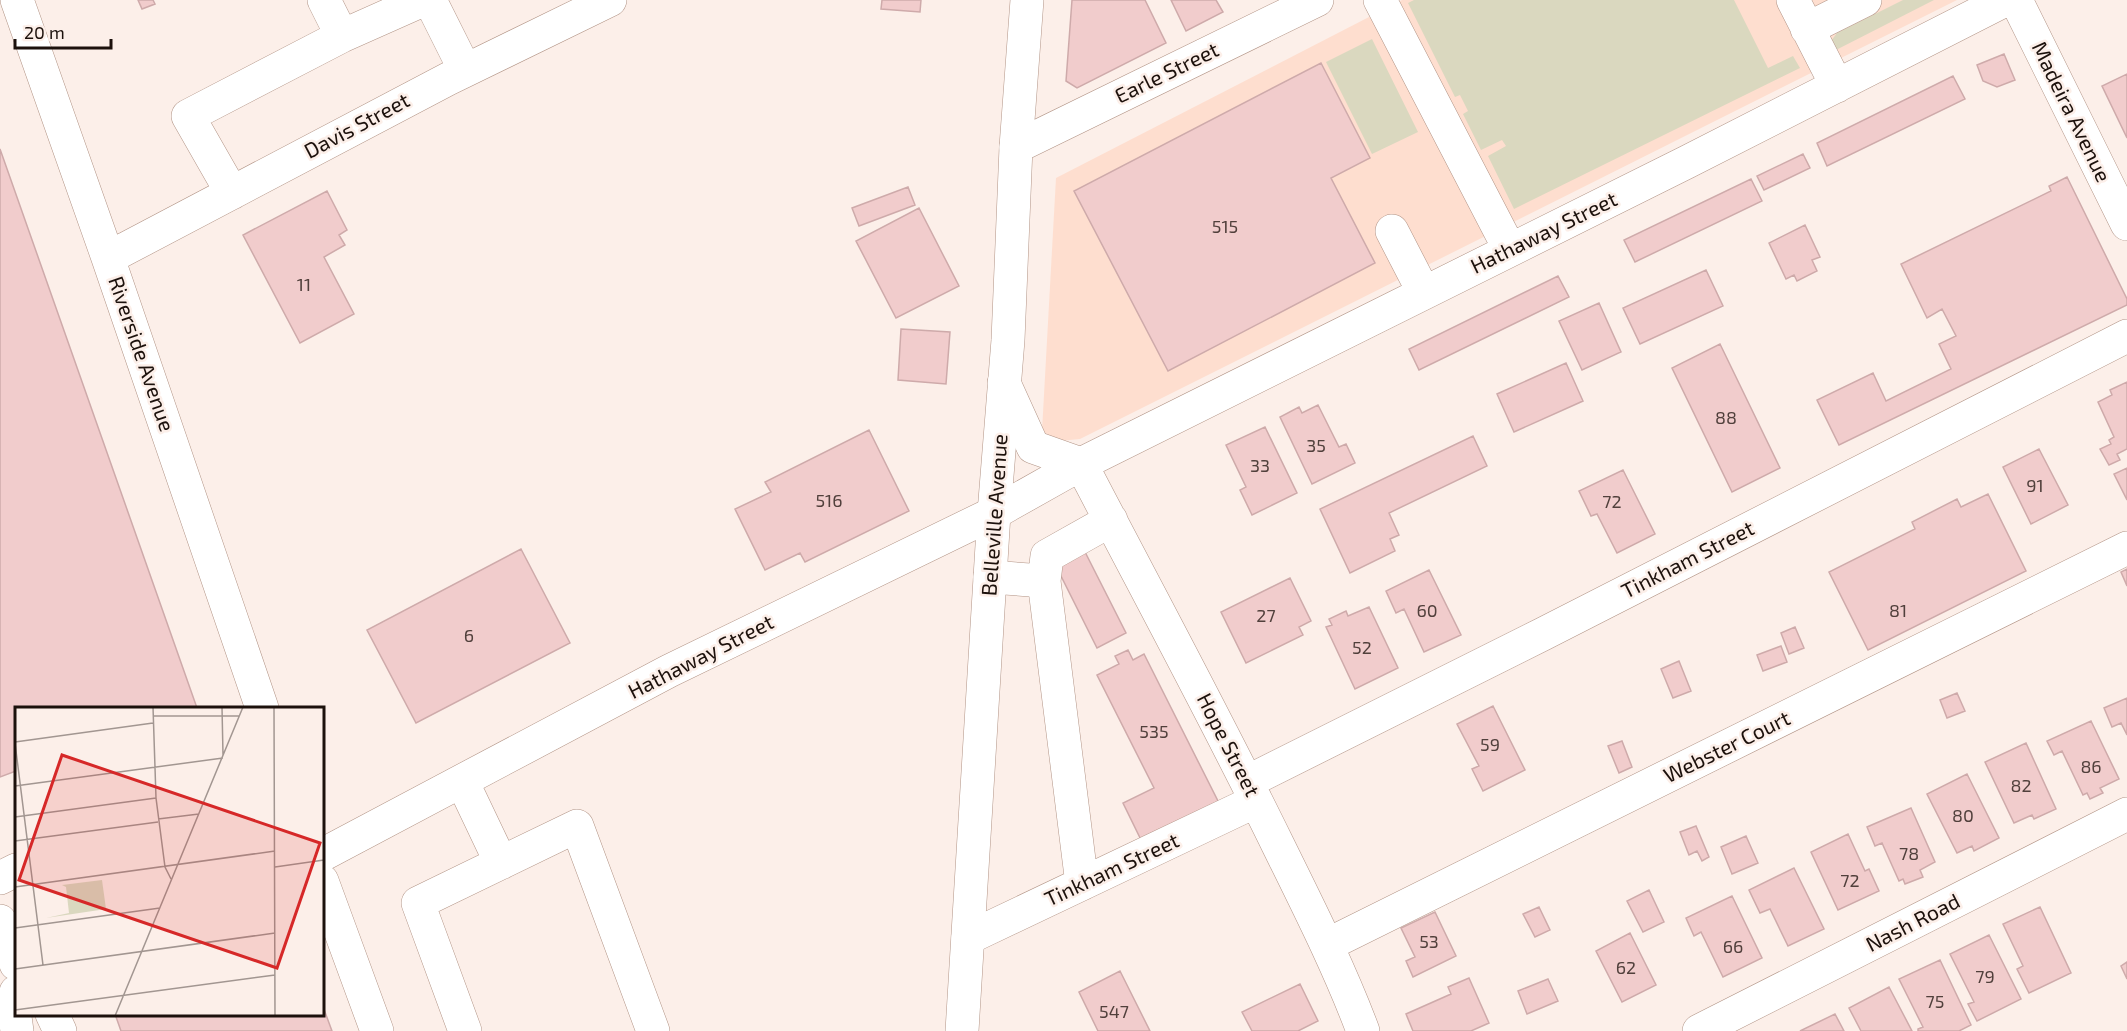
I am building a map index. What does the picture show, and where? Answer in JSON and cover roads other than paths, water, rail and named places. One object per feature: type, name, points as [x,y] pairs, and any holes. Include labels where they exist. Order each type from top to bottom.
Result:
[{"type":"street","name":"Riverside Avenue","points":[[17,0],[262,707]]},
{"type":"street","points":[[324,0],[342,36]]},
{"type":"street","points":[[232,193],[188,116],[342,36],[423,0]]},
{"type":"street","points":[[430,0],[465,70]]},
{"type":"street","name":"Davis Street","points":[[108,258],[465,70],[610,0]]},
{"type":"street","name":"Belleville Avenue","points":[[962,1031],[994,513],[1008,340],[1016,147],[1027,0]]},
{"type":"street","name":"Earle Street","points":[[1016,147],[1317,0]]},
{"type":"street","points":[[1380,0],[1510,250]]},
{"type":"street","points":[[1793,0],[1837,86]]},
{"type":"street","points":[[1807,29],[1865,0]]},
{"type":"street","name":"Hathaway Street","points":[[324,854],[669,671],[994,513],[1081,464],[2005,0]]},
{"type":"street","name":"Madeira Avenue","points":[[2016,0],[2127,224]]},
{"type":"street","points":[[1392,231],[1424,293]]},
{"type":"street","name":"Tinkham Street","points":[[968,938],[1082,884],[1543,634],[2127,336]]},
{"type":"street","points":[[1004,383],[1033,447],[1081,464]]},
{"type":"street","name":"Hope Street","points":[[1081,464],[1252,791],[1327,945],[1350,995],[1363,1031]]},
{"type":"street","points":[[1082,884],[1044,581],[1047,556],[1111,520]]},
{"type":"street","name":"Webster Court","points":[[1327,945],[2127,548]]},
{"type":"street","points":[[990,577],[1044,581]]},
{"type":"street","points":[[462,781],[501,862]]},
{"type":"street","name":"Nash Road","points":[[1700,1031],[2127,814]]},
{"type":"street","points":[[465,1031],[418,903],[577,826],[653,1031]]},
{"type":"street","points":[[0,878],[15,870]]},
{"type":"street","points":[[324,886],[377,1031]]},
{"type":"street","points":[[0,921],[15,961]]},
{"type":"street","points":[[15,1001],[16,1031]]},
{"type":"street","points":[[53,1016],[60,1031]]}]
